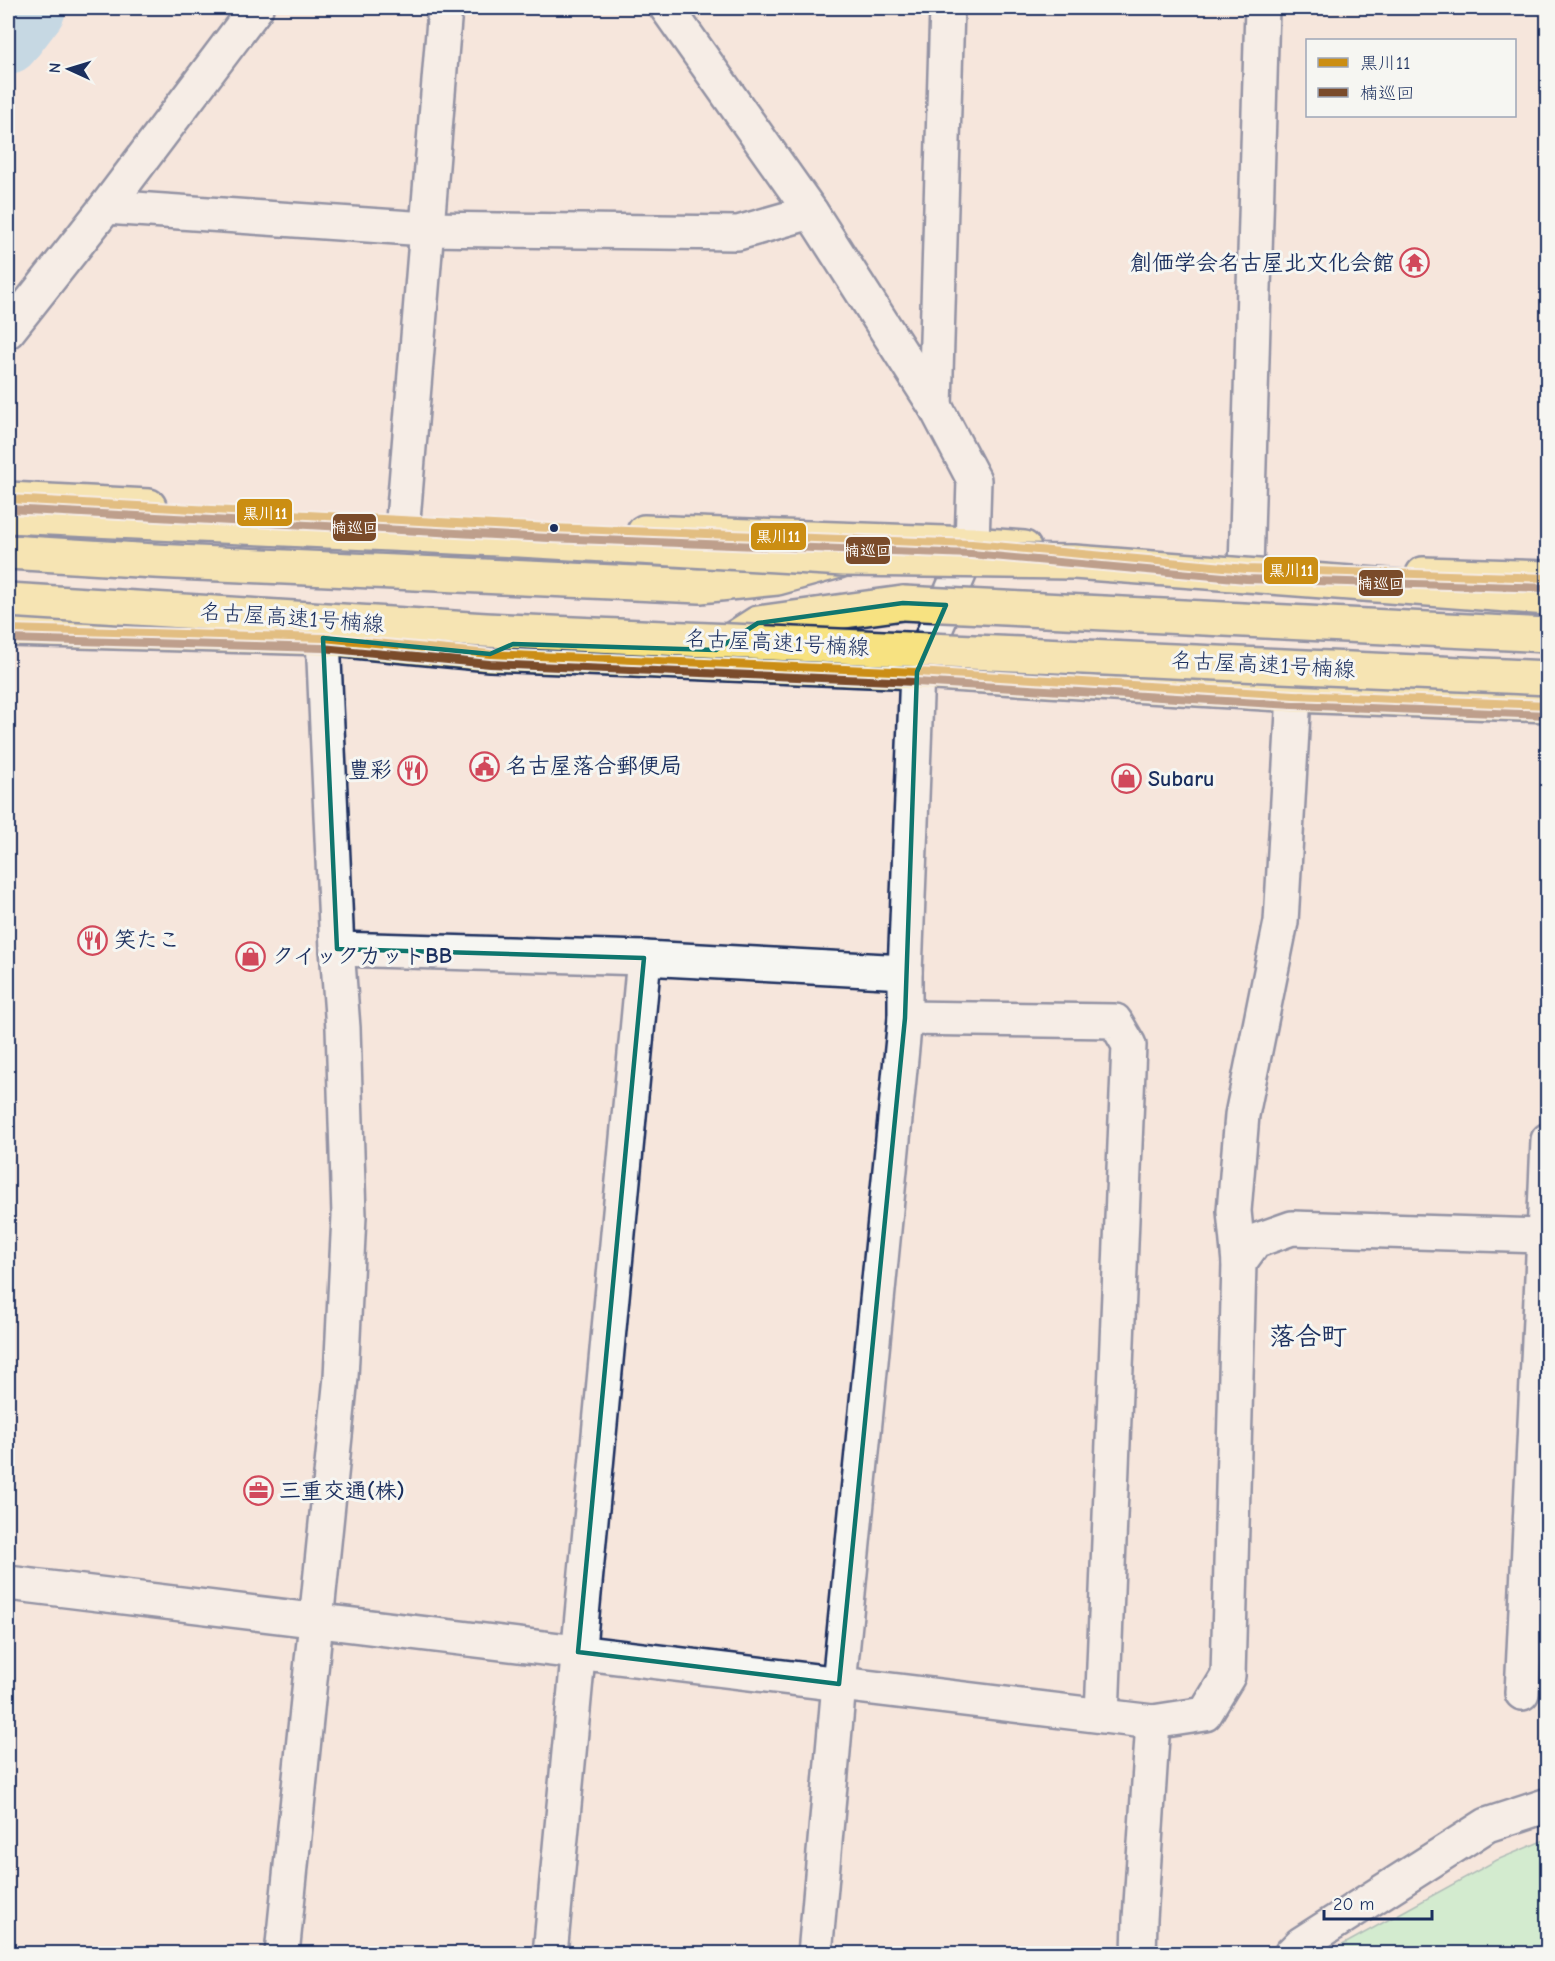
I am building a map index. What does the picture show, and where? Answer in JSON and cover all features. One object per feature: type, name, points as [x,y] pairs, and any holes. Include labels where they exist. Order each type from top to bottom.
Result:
[{"type":"highway","points":[[8,499],[550,528],[972,544],[1246,569],[1548,578]]},
{"type":"highway","points":[[8,516],[520,540],[844,559],[1074,562],[1548,598]]},
{"type":"highway","points":[[8,552],[154,561],[700,586],[777,578],[844,559]]},
{"type":"highway","name":"名古屋高速1号楠線","points":[[8,600],[486,630],[1548,678]]},
{"type":"highway","points":[[490,654],[513,645],[716,650],[759,623],[903,603],[1548,635]]},
{"type":"highway","points":[[8,628],[323,638],[490,654],[917,672],[1294,695],[1548,705]]},
{"type":"street","points":[[8,331],[106,207],[256,8]]},
{"type":"street","points":[[403,520],[445,8]]},
{"type":"street","points":[[667,8],[811,212],[934,406],[974,480],[972,544],[917,672],[905,1018],[839,1684],[815,1953]]},
{"type":"street","points":[[934,406],[947,8]]},
{"type":"street","points":[[1246,569],[1262,8]]},
{"type":"street","points":[[106,207],[426,229],[738,233],[811,212]]},
{"type":"street","points":[[282,1953],[341,1377],[349,1216],[343,1028],[337,949],[323,638]]},
{"type":"street","points":[[8,1583],[1154,1722],[1205,1714],[1228,1676],[1239,1263],[1234,1211],[1242,1114],[1281,922],[1294,695]]},
{"type":"street","points":[[337,949],[645,958],[905,972]]},
{"type":"street","points":[[550,1953],[645,958]]},
{"type":"street","points":[[905,1018],[1115,1021],[1129,1045],[1102,1715]]},
{"type":"street","points":[[1522,1693],[1538,1539],[1548,1140]]},
{"type":"street","points":[[1239,1263],[1255,1240],[1292,1228],[1545,1236]]},
{"type":"street","points":[[1139,1953],[1154,1722]]},
{"type":"street","points":[[1291,1953],[1300,1944],[1486,1825],[1548,1804]]},
{"type":"highlighted area","points":[[903,603],[946,605],[917,672],[905,1018],[839,1684],[578,1652],[644,958],[337,949],[323,638],[490,654],[513,644],[716,650],[758,623]]},
{"type":"green space","points":[[1547,1839],[1547,1953],[1328,1953],[1497,1860]]},
{"type":"waterway","points":[[8,42],[34,8]]},
{"type":"transit line","name":"黒川11","points":[[8,499],[550,528],[972,544],[1246,569],[1548,578]]},
{"type":"transit line","name":"楠巡回","points":[[8,509],[549,538],[971,554],[1246,579],[1548,588]]},
{"type":"transit line","name":"黒川11","points":[[8,629],[323,638],[490,654],[917,672],[1294,695],[1548,705]]},
{"type":"transit line","name":"楠巡回","points":[[8,639],[322,648],[490,664],[916,682],[1293,705],[1548,715]]},
{"type":"place","name":"創価学会名古屋北文化会館","points":[[1415,263]]},
{"type":"place","name":"名古屋落合郵便局","points":[[485,766]]},
{"type":"place","name":"豊彩","points":[[413,770]]},
{"type":"place","name":"Subaru","points":[[1127,779]]},
{"type":"place","name":"笑たこ","points":[[93,940]]},
{"type":"place","name":"クイックカットBB","points":[[251,956]]},
{"type":"place","name":"三重交通(株)","points":[[258,1491]]},
{"type":"district","name":"落合町","points":[[1308,1337]]}]
